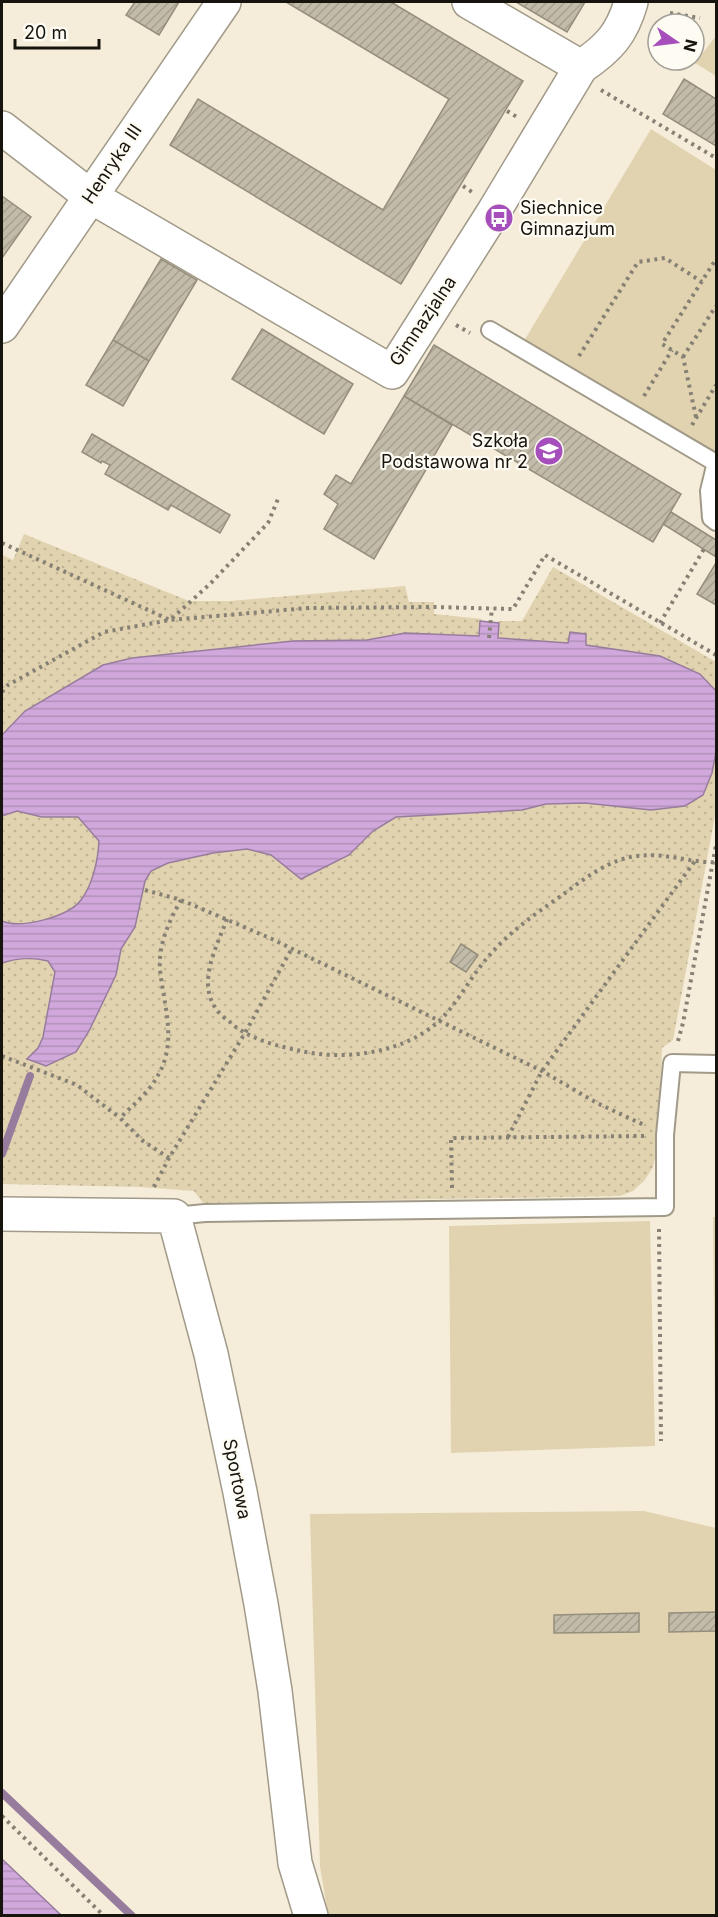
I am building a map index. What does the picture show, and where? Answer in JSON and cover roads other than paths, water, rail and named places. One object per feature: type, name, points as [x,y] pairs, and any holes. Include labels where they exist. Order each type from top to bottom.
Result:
[{"type":"street","name":"Henryka III","points":[[2,326],[224,2]]},
{"type":"street","points":[[469,2],[587,76]]},
{"type":"street","name":"Gimnazjalna","points":[[90,196],[392,372],[483,229],[625,22],[632,2]]},
{"type":"street","points":[[2,129],[90,196]]},
{"type":"street","points":[[2,1214],[174,1216]]},
{"type":"street","name":"Sportowa","points":[[174,1216],[211,1354],[240,1492],[275,1691],[296,1863],[311,1916]]},
{"type":"lane","points":[[490,330],[716,463],[709,491],[711,518],[717,522]]},
{"type":"lane","points":[[174,1216],[205,1213],[665,1207],[665,1135],[672,1063],[717,1064]]},
{"type":"waterway","points":[[2,1154],[30,1076]]},
{"type":"waterway","points":[[2,1793],[132,1916]]},
{"type":"place","name":"Siechnice Gimnazjum","points":[[499,218]]},
{"type":"place","name":"Szkoła Podstawowa nr 2","points":[[549,451]]}]
